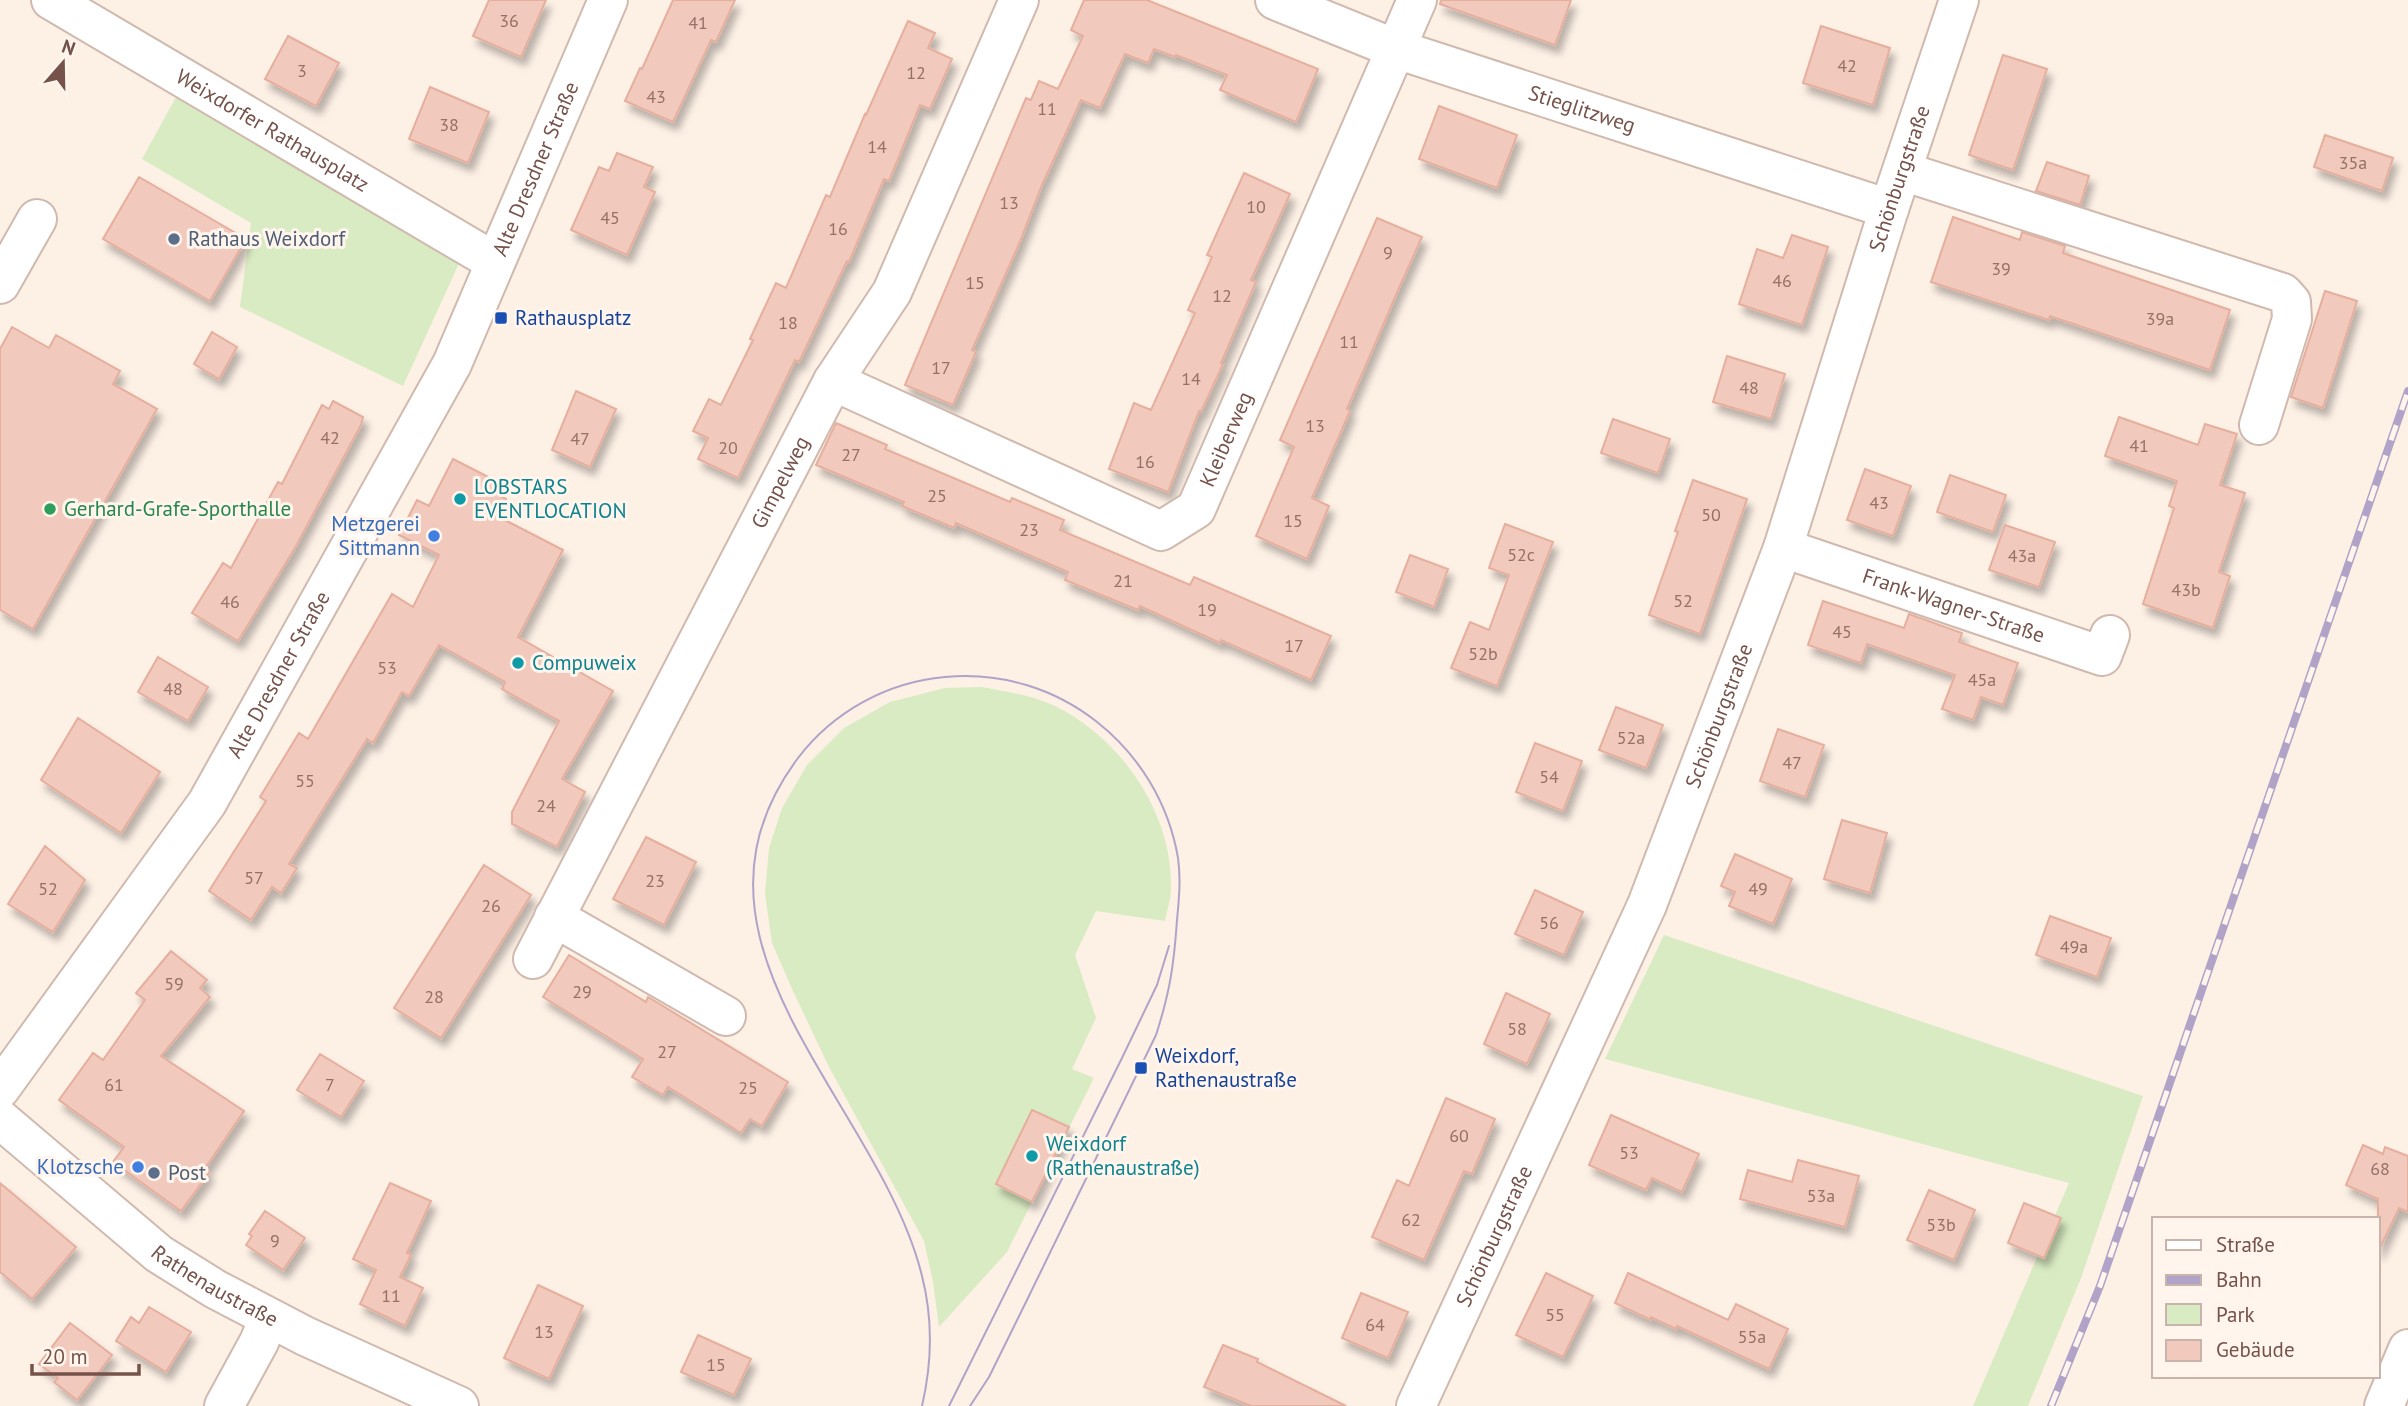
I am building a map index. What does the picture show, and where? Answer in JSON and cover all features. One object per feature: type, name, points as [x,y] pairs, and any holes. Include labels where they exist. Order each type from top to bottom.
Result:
[{"type":"street","name":"Weixdorfer Rathausplatz","points":[[51,0],[495,262]]},
{"type":"street","name":"Alte Dresdner Straße","points":[[0,1088],[207,803],[452,364],[608,0]]},
{"type":"street","name":"Gimpelweg","points":[[533,959],[832,381],[892,292],[1019,0]]},
{"type":"street","name":"Stieglitzweg","points":[[1276,0],[1396,49],[1889,209]]},
{"type":"street","name":"Kleiberweg","points":[[832,381],[1161,531],[1196,509],[1417,0]]},
{"type":"street","name":"Schönburgstraße","points":[[1416,1406],[1647,905],[1783,548],[1889,209],[1959,0]]},
{"type":"street","points":[[1902,171],[2283,293],[2291,302],[2292,319],[2259,425]]},
{"type":"street","points":[[0,284],[37,219]]},
{"type":"street","name":"Frank-Wagner-Straße","points":[[1783,548],[2102,656],[2110,635]]},
{"type":"street","points":[[554,918],[726,1016]]},
{"type":"street","name":"Rathenaustraße","points":[[0,1119],[159,1254],[215,1290],[269,1318],[459,1406]]},
{"type":"street","points":[[224,1406],[269,1318]]},
{"type":"street","points":[[2384,1406],[2408,1349]]},
{"type":"green space","points":[[176,97],[461,259],[403,386],[240,307],[251,223],[142,159]]},
{"type":"green space","points":[[982,687],[1028,696],[1055,706],[1102,738],[1122,759],[1153,807],[1163,833],[1169,861],[1171,893],[1165,921],[1096,911],[1075,955],[1096,1018],[1072,1069],[1094,1078],[1007,1252],[939,1327],[924,1241],[829,1067],[792,989],[772,943],[765,894],[769,848],[782,808],[807,765],[844,728],[890,702],[945,688]]},
{"type":"green space","points":[[1664,935],[2143,1096],[2081,1278],[2028,1406],[1973,1406],[2069,1183],[1605,1059]]},
{"type":"building","points":[[489,0],[546,0],[521,57],[473,36]]},
{"type":"building","points":[[673,0],[735,0],[716,42],[711,40],[673,122],[625,101]]},
{"type":"building","points":[[1084,0],[1147,0],[1318,69],[1296,122],[1220,90],[1227,75],[1154,49],[1148,63],[1125,54],[1100,108],[1081,100],[972,350],[976,352],[953,405],[905,385],[1026,98],[1031,100],[1039,81],[1058,89],[1083,36],[1071,30]]},
{"type":"building","points":[[1441,0],[1571,0],[1555,45],[1440,4]]},
{"type":"building","points":[[908,21],[935,33],[928,48],[952,59],[930,109],[920,105],[889,181],[884,179],[849,262],[847,261],[799,362],[795,360],[738,478],[698,459],[708,438],[693,431],[709,399],[721,405],[753,340],[750,339],[776,283],[786,288],[826,195],[830,197]]},
{"type":"building","points":[[1821,26],[1890,48],[1873,105],[1803,83]]},
{"type":"building","points":[[288,36],[339,63],[316,106],[265,79]]},
{"type":"building","points":[[2003,55],[2047,69],[2013,170],[1969,155]]},
{"type":"building","points":[[430,87],[489,112],[468,163],[409,139]]},
{"type":"building","points":[[1439,106],[1517,135],[1497,188],[1419,159]]},
{"type":"building","points":[[2325,135],[2393,158],[2382,191],[2314,167]]},
{"type":"building","points":[[617,153],[653,167],[644,187],[655,192],[627,255],[571,230],[599,167],[609,171]]},
{"type":"building","points":[[2047,162],[2089,176],[2080,205],[2036,191]]},
{"type":"building","points":[[1244,173],[1290,194],[1251,280],[1256,282],[1221,363],[1223,364],[1201,412],[1199,411],[1168,492],[1109,469],[1134,403],[1151,410],[1195,313],[1188,310],[1212,257],[1207,255]]},
{"type":"building","name":"Rathaus Weixdorf","points":[[139,177],[246,239],[210,301],[103,239]]},
{"type":"building","points":[[1953,217],[2020,240],[2022,232],[2065,246],[2063,253],[2230,310],[2210,370],[2050,316],[2049,320],[1931,282]]},
{"type":"building","points":[[1377,218],[1422,237],[1347,409],[1350,411],[1312,498],[1329,506],[1307,559],[1256,536],[1294,447],[1280,440]]},
{"type":"building","points":[[1792,235],[1828,247],[1802,325],[1739,304],[1757,249],[1783,258]]},
{"type":"building","points":[[2325,291],[2357,301],[2323,408],[2291,397]]},
{"type":"building","name":"Gerhard-Grafe-Sporthalle","points":[[12,327],[49,348],[56,335],[120,371],[113,384],[157,409],[33,629],[0,610],[0,349]]},
{"type":"building","points":[[212,332],[237,347],[219,379],[194,364]]},
{"type":"building","points":[[1727,356],[1785,374],[1771,419],[1713,402]]},
{"type":"building","points":[[576,391],[616,409],[590,467],[552,450]]},
{"type":"building","points":[[333,401],[363,417],[361,425],[295,548],[238,641],[192,613],[223,563],[231,568],[278,482],[282,484],[322,405],[329,409]]},
{"type":"building","points":[[2119,417],[2198,445],[2205,424],[2237,434],[2220,485],[2245,493],[2219,572],[2230,576],[2213,628],[2143,604],[2174,508],[2169,506],[2177,481],[2105,456]]},
{"type":"building","points":[[1613,419],[1670,439],[1658,473],[1601,453]]},
{"type":"building","points":[[836,423],[887,445],[885,449],[1010,502],[1012,498],[1064,520],[1060,530],[1190,585],[1194,577],[1331,636],[1311,680],[1221,640],[1220,643],[1140,606],[1138,610],[1065,580],[1068,572],[956,523],[954,528],[902,506],[904,502],[816,465]]},
{"type":"building","points":[[453,459],[496,481],[491,491],[506,499],[497,516],[563,550],[518,637],[613,691],[562,779],[585,792],[557,847],[512,824],[512,812],[559,721],[502,689],[505,682],[439,645],[409,696],[402,692],[373,743],[367,739],[289,864],[297,868],[281,893],[272,887],[251,920],[209,891],[266,801],[260,797],[299,733],[308,739],[392,594],[413,607],[439,555],[399,535],[417,500],[429,506]]},
{"type":"building","points":[[1865,469],[1911,486],[1893,536],[1847,520]]},
{"type":"building","points":[[1950,475],[2006,495],[1993,532],[1937,512]]},
{"type":"building","points":[[1693,480],[1747,499],[1700,634],[1649,615]]},
{"type":"building","points":[[1505,524],[1553,542],[1497,686],[1451,668],[1470,622],[1489,630],[1509,575],[1489,568]]},
{"type":"building","points":[[2005,525],[2055,542],[2039,587],[1989,570]]},
{"type":"building","points":[[1410,555],[1448,569],[1434,607],[1396,592]]},
{"type":"building","points":[[1823,601],[1904,628],[1909,614],[1962,633],[1959,642],[2018,663],[2003,705],[1981,697],[1973,720],[1942,709],[1955,675],[1867,644],[1861,663],[1808,645]]},
{"type":"building","points":[[158,657],[208,687],[188,721],[138,692]]},
{"type":"building","points":[[1616,707],[1663,725],[1646,768],[1599,750]]},
{"type":"building","points":[[78,718],[160,772],[121,833],[41,780]]},
{"type":"building","points":[[1778,729],[1824,745],[1805,797],[1760,781]]},
{"type":"building","points":[[1535,743],[1582,761],[1563,811],[1516,792]]},
{"type":"building","points":[[1842,820],[1887,833],[1870,893],[1824,879]]},
{"type":"building","points":[[646,837],[696,862],[664,925],[613,899]]},
{"type":"building","points":[[45,846],[85,880],[53,932],[8,904]]},
{"type":"building","points":[[1735,854],[1792,879],[1773,924],[1729,906],[1735,892],[1721,886]]},
{"type":"building","points":[[484,865],[531,895],[441,1038],[394,1008]]},
{"type":"building","points":[[1535,890],[1583,912],[1564,955],[1515,934]]},
{"type":"building","points":[[2050,916],[2111,938],[2097,977],[2036,955]]},
{"type":"building","points":[[171,951],[207,980],[200,988],[210,997],[161,1056],[244,1111],[204,1170],[209,1173],[181,1211],[113,1162],[124,1147],[59,1100],[93,1053],[103,1060],[145,1000],[136,993]]},
{"type":"building","points":[[569,955],[646,1002],[648,997],[788,1082],[762,1126],[750,1119],[741,1133],[668,1087],[663,1095],[632,1077],[643,1059],[543,997]]},
{"type":"building","points":[[1506,993],[1550,1014],[1527,1064],[1484,1044]]},
{"type":"building","points":[[320,1054],[364,1081],[341,1117],[297,1090]]},
{"type":"building","points":[[1446,1098],[1495,1119],[1472,1174],[1464,1171],[1424,1260],[1372,1237],[1397,1180],[1409,1186]]},
{"type":"building","name":"Weixdorf (Rathenaustraße)","points":[[1032,1110],[1069,1127],[1032,1202],[996,1184]]},
{"type":"building","points":[[1611,1115],[1699,1154],[1682,1192],[1652,1178],[1646,1190],[1589,1165]]},
{"type":"building","points":[[2363,1145],[2383,1154],[2385,1147],[2408,1156],[2408,1212],[2399,1208],[2380,1248],[2378,1199],[2346,1185]]},
{"type":"building","points":[[1798,1160],[1859,1176],[1845,1227],[1740,1199],[1748,1170],[1792,1182]]},
{"type":"building","points":[[0,1183],[76,1247],[32,1299],[0,1272]]},
{"type":"building","points":[[390,1183],[431,1201],[407,1253],[411,1255],[400,1277],[423,1288],[405,1326],[360,1304],[376,1270],[353,1259]]},
{"type":"building","points":[[1929,1190],[1975,1210],[1954,1260],[1907,1240]]},
{"type":"building","points":[[2024,1203],[2061,1218],[2044,1258],[2008,1243]]},
{"type":"building","points":[[265,1211],[305,1238],[283,1270],[246,1245],[252,1236],[249,1234]]},
{"type":"building","points":[[1546,1273],[1593,1296],[1563,1357],[1516,1335]]},
{"type":"building","points":[[1628,1273],[1728,1320],[1736,1304],[1788,1329],[1769,1369],[1677,1326],[1676,1329],[1651,1317],[1651,1320],[1615,1303]]},
{"type":"building","points":[[538,1285],[583,1306],[549,1379],[504,1358]]},
{"type":"building","points":[[1361,1293],[1408,1312],[1388,1358],[1342,1338]]},
{"type":"building","points":[[149,1307],[191,1332],[166,1372],[116,1341],[131,1317],[139,1323]]},
{"type":"building","points":[[70,1323],[112,1355],[77,1400],[54,1382],[58,1378],[39,1364]]},
{"type":"building","points":[[698,1335],[751,1359],[734,1395],[681,1372]]},
{"type":"building","points":[[1223,1345],[1258,1359],[1257,1362],[1346,1406],[1251,1406],[1204,1387]]},
{"type":"tram line","points":[[922,1406],[930,1341],[922,1276],[899,1212],[866,1148],[792,1021],[766,958],[753,893],[762,826],[798,758],[828,727],[863,702],[902,685],[945,677],[987,677],[1026,685],[1063,700],[1097,722],[1126,749],[1149,781],[1167,818],[1178,858],[1179,889],[1171,978],[1156,1035],[989,1377],[970,1406]]},
{"type":"tram line","points":[[949,1406],[1157,985],[1169,946]]},
{"type":"railway","points":[[2051,1406],[2100,1286],[2408,391]]},
{"type":"place","name":"Rathaus Weixdorf","points":[[174,239]]},
{"type":"place","name":"Rathausplatz","points":[[501,318]]},
{"type":"place","name":"LOBSTARS EVENTLOCATION","points":[[460,499]]},
{"type":"place","name":"Gerhard-Grafe-Sporthalle","points":[[50,509]]},
{"type":"place","name":"Metzgerei Sittmann","points":[[434,536]]},
{"type":"place","name":"Compuweix","points":[[518,663]]},
{"type":"place","name":"Weixdorf, Rathenaustraße","points":[[1141,1068]]},
{"type":"place","name":"Weixdorf (Rathenaustraße)","points":[[1032,1156]]},
{"type":"place","name":"Klotzsche","points":[[138,1167]]},
{"type":"place","name":"Post","points":[[154,1173]]}]
